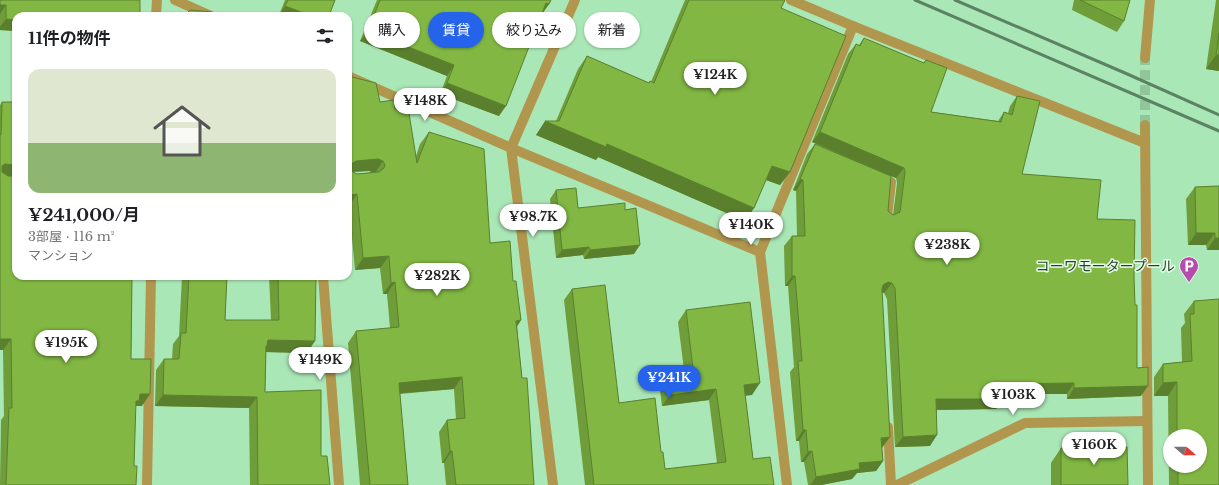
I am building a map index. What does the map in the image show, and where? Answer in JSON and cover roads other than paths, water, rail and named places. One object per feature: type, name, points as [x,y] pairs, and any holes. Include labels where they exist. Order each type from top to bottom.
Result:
[{"type":"street","points":[[156,0],[156,12]]},
{"type":"street","points":[[175,0],[202,12]]},
{"type":"street","points":[[552,485],[511,148],[575,0]]},
{"type":"street","points":[[791,0],[852,26],[1145,143]]},
{"type":"street","points":[[1145,58],[1150,0]]},
{"type":"street","points":[[787,485],[760,252],[807,147],[852,26]]},
{"type":"street","points":[[352,78],[511,148],[760,252]]},
{"type":"street","points":[[1145,125],[1148,485]]},
{"type":"street","points":[[869,173],[891,182],[887,219]]},
{"type":"street","points":[[147,485],[151,280]]},
{"type":"street","points":[[323,280],[339,485]]},
{"type":"street","points":[[887,415],[891,485]]},
{"type":"street","points":[[897,485],[1025,423],[1148,421]]},
{"type":"tunnel","points":[[1145,58],[1145,125]]},
{"type":"railway","points":[[915,0],[1219,131]]},
{"type":"railway","points":[[955,0],[1219,115]]},
{"type":"place","name":"コーワモータープール","points":[[1189,283]]}]
